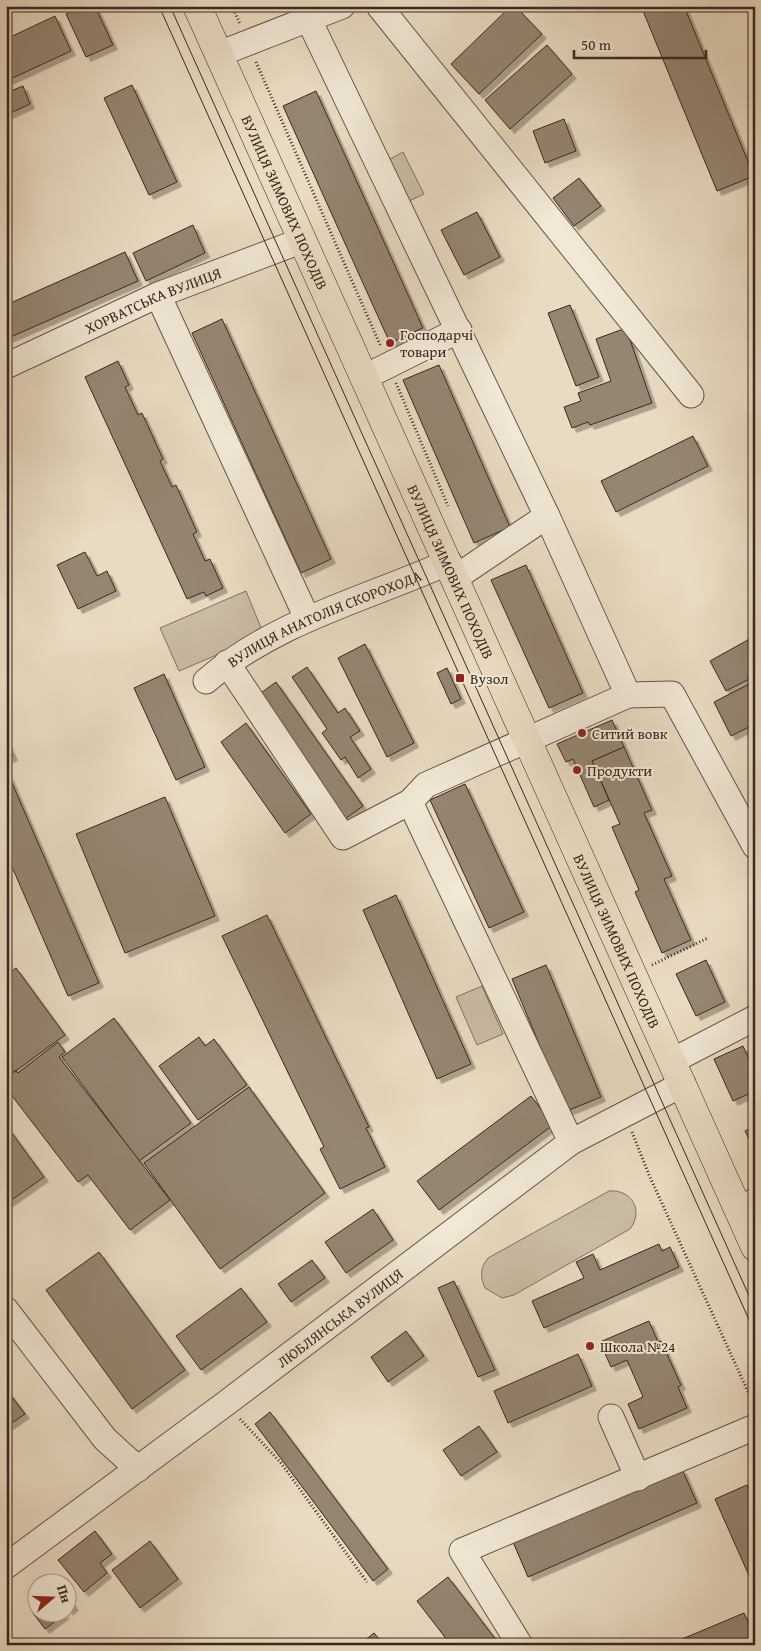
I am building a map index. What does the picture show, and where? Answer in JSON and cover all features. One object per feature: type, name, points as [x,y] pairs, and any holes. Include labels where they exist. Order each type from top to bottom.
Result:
[{"type":"main road","name":"ВУЛИЦЯ ЗИМОВИХ ПОХОДІВ","points":[[198,6],[303,240],[377,371],[452,570],[677,1073],[746,1205],[755,1247]]},
{"type":"street","points":[[219,54],[342,6]]},
{"type":"street","points":[[379,6],[691,395]]},
{"type":"street","points":[[309,20],[547,516],[628,695]]},
{"type":"street","name":"ХОРВАТСЬКА ВУЛИЦЯ","points":[[6,366],[158,295],[303,240]]},
{"type":"street","points":[[158,295],[307,618]]},
{"type":"street","points":[[377,371],[459,330]]},
{"type":"street","name":"ВУЛИЦЯ АНАТОЛІЯ СКОРОХОДА","points":[[206,681],[227,663],[307,618],[452,570],[547,516]]},
{"type":"street","points":[[227,663],[343,837],[410,802],[426,785],[628,695],[672,694],[755,846]]},
{"type":"street","points":[[410,802],[571,1142]]},
{"type":"street","name":"ЛЮБЛЯНСЬКА ВУЛИЦЯ","points":[[6,1566],[225,1404],[571,1142],[625,1113],[677,1073],[755,1018]]},
{"type":"street","points":[[6,1310],[105,1439],[138,1469]]},
{"type":"street","points":[[611,1417],[638,1478]]},
{"type":"street","points":[[520,1645],[462,1551],[755,1427]]},
{"type":"path","points":[[232,6],[377,371],[451,511]]},
{"type":"path","points":[[651,965],[708,938]]},
{"type":"path","points":[[647,957],[655,974]]},
{"type":"path","points":[[625,1113],[649,1175],[755,1408]]},
{"type":"path","points":[[225,1404],[281,1463],[367,1582]]},
{"type":"shaded area","points":[[403,152],[424,194],[403,204],[383,163]]},
{"type":"shaded area","points":[[246,591],[264,635],[179,671],[160,628]]},
{"type":"shaded area","points":[[482,986],[503,1034],[477,1045],[456,997]]},
{"type":"shaded area","points":[[609,1191],[617,1191],[624,1194],[633,1202],[636,1215],[630,1229],[514,1295],[502,1298],[485,1288],[482,1273],[483,1265],[488,1258]]},
{"type":"building","points":[[83,6],[95,6],[113,45],[86,57],[66,14]]},
{"type":"building","points":[[511,6],[515,6],[542,34],[479,94],[451,64]]},
{"type":"building","points":[[641,6],[684,6],[754,176],[717,191]]},
{"type":"building","points":[[55,16],[71,51],[6,81],[6,39]]},
{"type":"building","points":[[547,45],[572,74],[510,129],[485,100]]},
{"type":"building","points":[[132,85],[177,182],[149,195],[104,98]]},
{"type":"building","points":[[23,86],[30,104],[6,115],[6,93]]},
{"type":"building","points":[[316,91],[423,328],[390,343],[283,106]]},
{"type":"building","points":[[564,119],[576,151],[545,163],[533,131]]},
{"type":"building","points":[[579,178],[601,206],[574,226],[553,198]]},
{"type":"building","points":[[477,212],[500,257],[464,275],[441,230]]},
{"type":"building","points":[[193,225],[205,253],[146,281],[133,253]]},
{"type":"building","points":[[125,252],[138,281],[6,339],[6,305]]},
{"type":"building","points":[[570,305],[599,377],[576,386],[548,313]]},
{"type":"building","points":[[222,319],[331,559],[301,573],[192,333]]},
{"type":"building","points":[[626,328],[652,403],[590,425],[588,422],[572,428],[564,407],[581,401],[578,393],[611,381],[596,339]]},
{"type":"building","points":[[118,361],[129,385],[125,387],[138,415],[142,413],[163,459],[160,461],[172,487],[176,485],[197,532],[193,534],[205,561],[210,559],[223,588],[206,596],[204,592],[187,599],[85,377]]},
{"type":"building","points":[[439,365],[510,527],[474,543],[403,380]]},
{"type":"building","points":[[693,436],[708,466],[616,512],[601,481]]},
{"type":"building","points":[[85,552],[97,576],[107,571],[116,591],[78,609],[57,565]]},
{"type":"building","points":[[526,565],[583,693],[549,708],[491,580]]},
{"type":"building","points":[[755,636],[755,676],[726,691],[710,661]]},
{"type":"building","points":[[365,644],[414,743],[387,757],[338,658]]},
{"type":"building","points":[[307,667],[338,713],[345,708],[360,731],[350,737],[371,769],[358,778],[345,757],[341,760],[322,733],[327,729],[292,677]]},
{"type":"building","points":[[447,668],[461,699],[451,704],[437,673]]},
{"type":"building","points":[[164,674],[205,767],[176,780],[134,688]]},
{"type":"building","points":[[755,681],[755,724],[731,736],[714,702]]},
{"type":"building","points":[[276,682],[363,806],[341,822],[254,698]]},
{"type":"building","points":[[612,720],[624,747],[592,761],[609,800],[594,807],[573,759],[566,762],[557,744]]},
{"type":"building","points":[[246,723],[311,814],[285,833],[221,742]]},
{"type":"building","points":[[6,740],[13,756],[6,759]]},
{"type":"building","points":[[624,747],[652,810],[644,813],[672,876],[664,879],[691,940],[662,953],[635,892],[639,890],[612,827],[620,824],[592,761]]},
{"type":"building","points":[[9,776],[99,983],[68,996],[6,853],[6,778]]},
{"type":"building","points":[[465,784],[524,912],[489,928],[430,800]]},
{"type":"building","points":[[165,797],[215,916],[125,953],[76,834]]},
{"type":"building","points":[[396,895],[471,1064],[437,1079],[363,910]]},
{"type":"building","points":[[267,915],[369,1127],[366,1128],[385,1167],[340,1189],[320,1149],[324,1147],[222,936]]},
{"type":"building","points":[[706,960],[725,1002],[696,1016],[676,974]]},
{"type":"building","points":[[546,965],[601,1097],[567,1111],[512,979]]},
{"type":"building","points":[[16,968],[65,1035],[14,1072],[6,1062],[6,975]]},
{"type":"building","points":[[114,1018],[191,1123],[139,1161],[62,1057]]},
{"type":"building","points":[[199,1037],[205,1046],[214,1039],[247,1085],[198,1120],[159,1066]]},
{"type":"building","points":[[58,1042],[65,1052],[59,1057],[170,1200],[130,1230],[88,1175],[78,1182],[6,1088],[6,1076],[16,1071],[18,1073]]},
{"type":"building","points":[[743,1046],[755,1072],[755,1091],[733,1101],[714,1059]]},
{"type":"building","points":[[249,1087],[325,1193],[220,1269],[144,1163]]},
{"type":"building","points":[[531,1096],[553,1125],[439,1210],[417,1181]]},
{"type":"building","points":[[6,1125],[44,1177],[6,1204]]},
{"type":"building","points":[[755,1126],[755,1152],[745,1131]]},
{"type":"building","points":[[373,1209],[393,1240],[346,1273],[325,1242]]},
{"type":"building","points":[[659,1244],[662,1251],[670,1247],[679,1267],[544,1328],[532,1301],[584,1278],[576,1262],[593,1254],[600,1270]]},
{"type":"building","points":[[99,1252],[185,1370],[132,1409],[46,1290]]},
{"type":"building","points":[[312,1260],[325,1278],[291,1302],[278,1284]]},
{"type":"building","points":[[454,1281],[495,1370],[478,1377],[438,1288]]},
{"type":"building","points":[[241,1288],[267,1322],[201,1370],[176,1336]]},
{"type":"building","points":[[649,1321],[658,1342],[661,1341],[681,1385],[678,1387],[687,1408],[639,1429],[628,1404],[643,1397],[627,1360],[611,1367],[600,1342]]},
{"type":"building","points":[[406,1331],[424,1356],[388,1382],[371,1357]]},
{"type":"building","points":[[578,1354],[592,1386],[508,1423],[494,1391]]},
{"type":"building","points":[[6,1389],[25,1414],[6,1427]]},
{"type":"building","points":[[270,1412],[388,1569],[373,1581],[255,1424]]},
{"type":"building","points":[[479,1426],[497,1452],[461,1476],[443,1450]]},
{"type":"building","points":[[682,1469],[697,1503],[528,1577],[513,1542]]},
{"type":"building","points":[[747,1485],[755,1502],[755,1589],[715,1499]]},
{"type":"building","points":[[95,1531],[112,1554],[100,1563],[107,1573],[84,1592],[78,1585],[78,1574],[69,1574],[58,1560]]},
{"type":"building","points":[[150,1541],[178,1579],[140,1608],[112,1570]]},
{"type":"building","points":[[448,1577],[500,1645],[451,1645],[417,1601]]},
{"type":"building","points":[[744,1613],[755,1638],[755,1645],[668,1645]]},
{"type":"building","points":[[41,1624],[52,1624],[45,1629]]},
{"type":"building","points":[[374,1633],[384,1645],[359,1645]]},
{"type":"tram line","points":[[159,6],[755,1333]]},
{"type":"tram line","points":[[170,6],[755,1309]]},
{"type":"place","name":"Господарчі товари","points":[[390,343]]},
{"type":"place","name":"Вузол","points":[[460,678]]},
{"type":"place","name":"Ситий вовк","points":[[582,733]]},
{"type":"place","name":"Продукти","points":[[577,770]]},
{"type":"place","name":"Школа №24","points":[[590,1346]]}]
